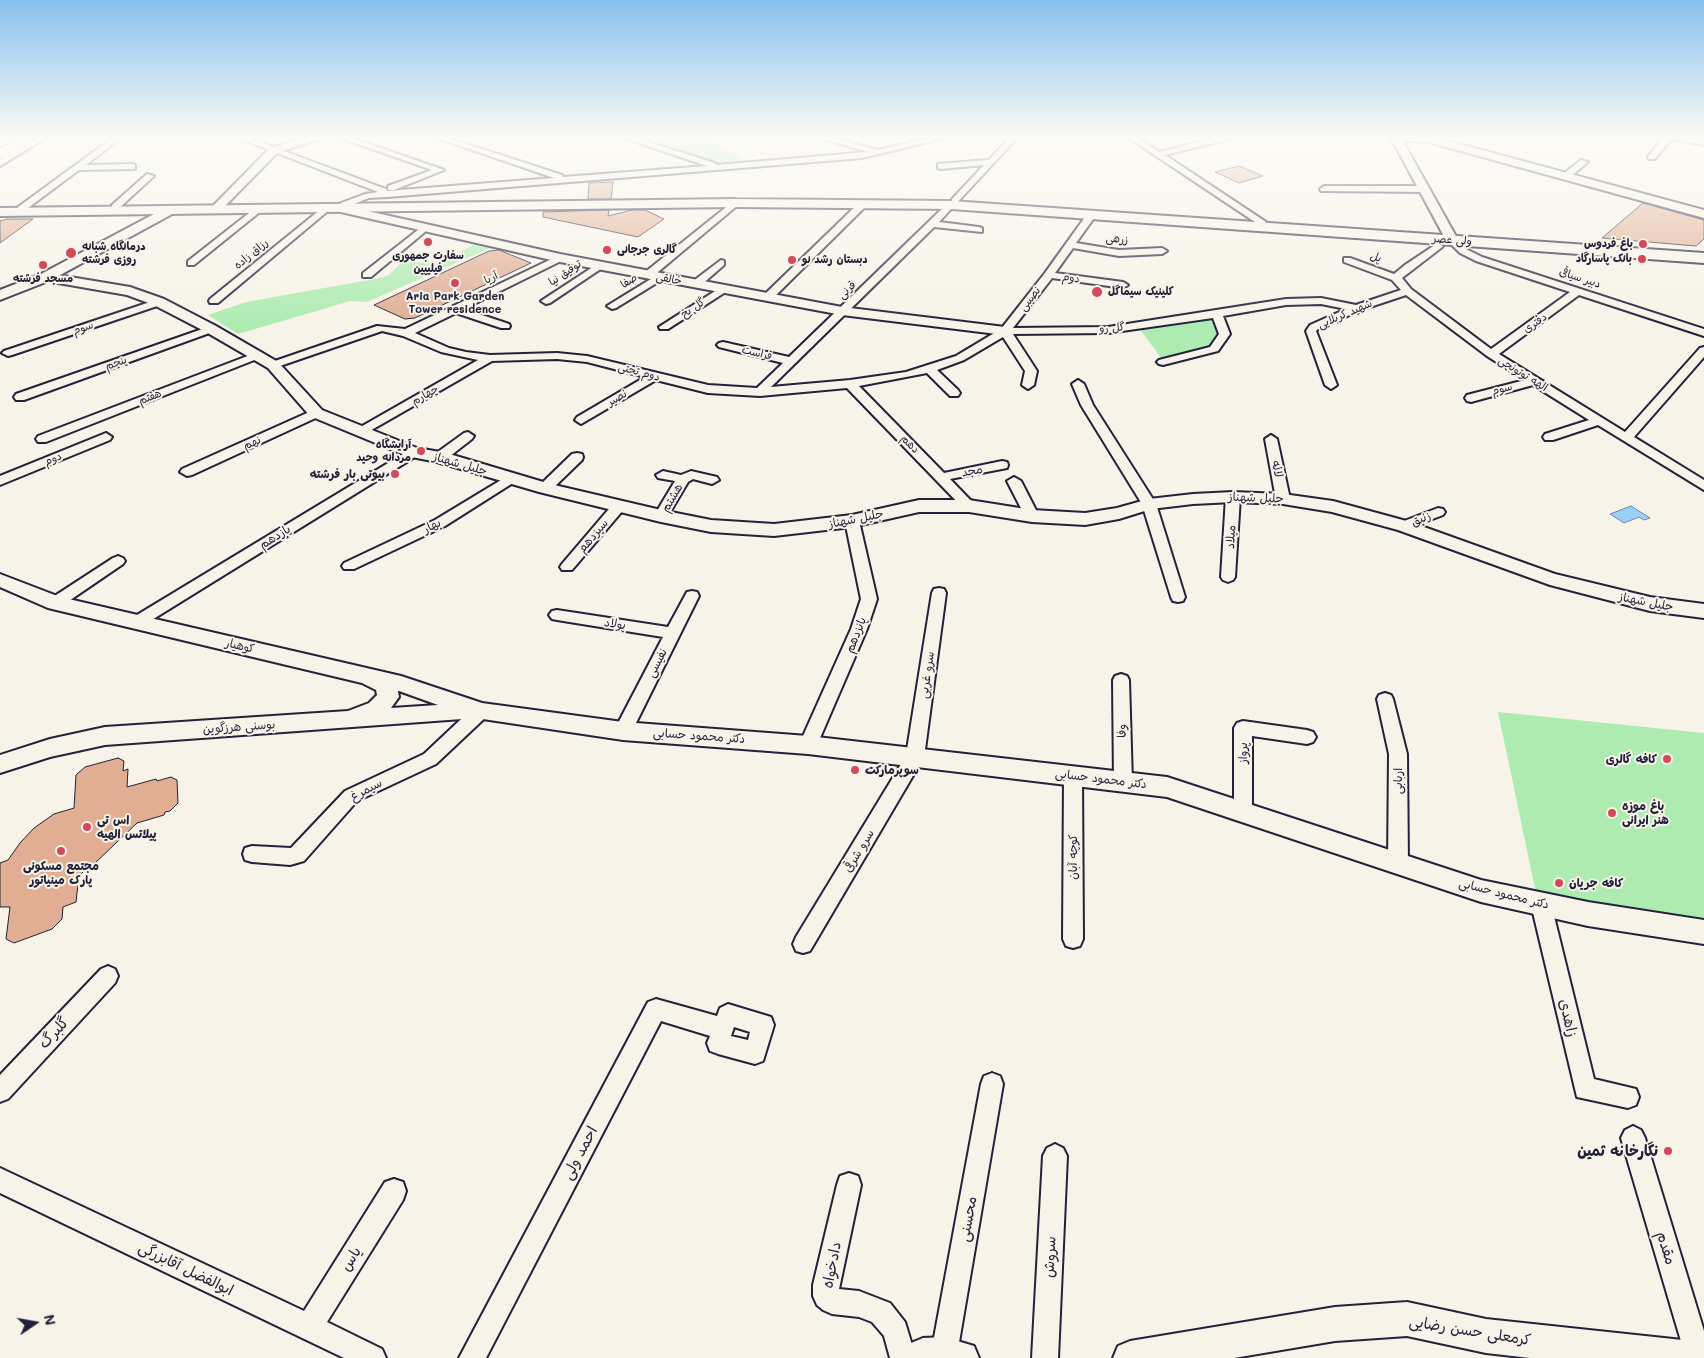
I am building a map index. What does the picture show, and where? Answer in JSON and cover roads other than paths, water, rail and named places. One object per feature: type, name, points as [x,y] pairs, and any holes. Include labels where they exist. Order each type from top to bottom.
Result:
[{"type":"main road","points":[[1651,199],[1704,214]]},
{"type":"main road","name":"ولی عصر","points":[[0,210],[258,209],[740,200],[953,203],[1261,222],[1704,253]]},
{"type":"main road","name":"ولی عصر","points":[[0,210],[219,206],[336,207],[735,203],[862,205],[953,203],[1445,243],[1704,258]]},
{"type":"main road","points":[[0,295],[46,277],[169,210]]},
{"type":"street","points":[[21,209],[34,199]]},
{"type":"street","points":[[115,207],[124,199]]},
{"type":"street","points":[[219,206],[226,199]]},
{"type":"street","name":"رزاق زاده","points":[[214,301],[336,207],[358,199]]},
{"type":"street","name":"قرنی","points":[[760,392],[956,199]]},
{"type":"street","points":[[1227,199],[1261,222]]},
{"type":"street","points":[[1396,278],[1408,267],[1445,243],[1427,199]]},
{"type":"street","name":"صفا","points":[[612,306],[654,276],[735,203]]},
{"type":"street","points":[[768,297],[862,205]]},
{"type":"street","name":"خالقی","points":[[336,207],[423,229],[560,258],[842,312],[1005,331]]},
{"type":"street","points":[[192,263],[258,209]]},
{"type":"street","name":"نصیبی","points":[[1005,331],[1049,275],[1091,215]]},
{"type":"street","points":[[932,224],[979,230]]},
{"type":"street","points":[[367,275],[423,229]]},
{"type":"street","name":"دبیر سیاقی","points":[[1445,243],[1479,259],[1704,333]]},
{"type":"street","name":"زرهی","points":[[1070,245],[1119,253],[1162,251]]},
{"type":"street","name":"آریا","points":[[406,333],[560,258]]},
{"type":"street","name":"پل","points":[[1348,260],[1396,278]]},
{"type":"street","points":[[696,284],[721,263]]},
{"type":"street","name":"توفیق نیا","points":[[546,302],[599,266]]},
{"type":"street","name":"دوم","points":[[1049,275],[1123,285]]},
{"type":"street","name":"جلیل شهناز","points":[[46,277],[130,291],[159,302],[265,360],[316,413],[361,432],[413,452],[440,457],[545,488],[661,516],[711,526],[774,530],[852,521],[919,506],[969,506],[1032,516],[1094,518],[1119,514],[1149,504],[1233,497],[1284,499],[1332,507],[1404,526],[1550,579],[1650,604],[1704,611]]},
{"type":"street","name":"الهه توتونچی","points":[[1396,278],[1407,291],[1491,354],[1704,486]]},
{"type":"street","name":"گل یخ","points":[[664,327],[722,289]]},
{"type":"street","name":"شهید کربلایی","points":[[1331,385],[1310,331],[1314,327],[1357,308],[1407,291]]},
{"type":"street","name":"دفتری","points":[[1491,354],[1579,291]]},
{"type":"street","name":"گل رو","points":[[1005,331],[1108,330],[1301,301],[1357,308]]},
{"type":"street","name":"سوم","points":[[8,353],[159,302]]},
{"type":"street","points":[[455,309],[505,326]]},
{"type":"street","points":[[1163,362],[1214,349],[1225,334],[1217,314]]},
{"type":"street","name":"دوم تختی","points":[[265,360],[381,328],[406,333],[445,350],[466,355],[490,358],[569,356],[587,358],[708,389],[760,392],[850,384],[929,369],[976,350],[1005,331]]},
{"type":"street","name":"پنجم","points":[[20,397],[211,329]]},
{"type":"street","points":[[1005,331],[1031,371],[1028,385]]},
{"type":"street","name":"فراست","points":[[723,345],[791,361]]},
{"type":"street","points":[[1626,438],[1704,350]]},
{"type":"street","name":"چهارم","points":[[361,432],[490,358]]},
{"type":"street","name":"هفتم","points":[[42,439],[265,360]]},
{"type":"street","points":[[929,369],[954,393]]},
{"type":"street","name":"نصیر","points":[[581,420],[654,376]]},
{"type":"street","name":"سوم","points":[[1470,398],[1534,381]]},
{"type":"street","name":"دهم","points":[[850,384],[969,506]]},
{"type":"street","points":[[1078,384],[1087,405],[1149,504],[1178,597]]},
{"type":"street","name":"نهم","points":[[187,472],[316,413]]},
{"type":"street","points":[[1550,437],[1599,421]]},
{"type":"street","points":[[440,457],[468,436]]},
{"type":"street","name":"دوم","points":[[0,481],[106,438]]},
{"type":"street","name":"لاله","points":[[1271,439],[1284,499]]},
{"type":"street","name":"یازدهم","points":[[137,622],[413,452]]},
{"type":"street","points":[[545,488],[577,458]]},
{"type":"street","name":"مجد","points":[[942,477],[1002,465]]},
{"type":"street","points":[[663,475],[683,479],[691,475],[712,480]]},
{"type":"street","name":"بهار","points":[[349,566],[440,523],[511,478]]},
{"type":"street","name":"هشتم","points":[[661,516],[683,479]]},
{"type":"street","points":[[1014,481],[1032,516]]},
{"type":"street","name":"میلاد","points":[[1228,577],[1233,497]]},
{"type":"street","name":"سیزدهم","points":[[567,567],[619,506]]},
{"type":"street","name":"زنبق","points":[[1404,526],[1438,512]]},
{"type":"street","name":"پانزدهم","points":[[808,744],[859,629],[869,599],[852,521]]},
{"type":"street","points":[[55,603],[118,561]]},
{"type":"street","name":"کوهیار","points":[[0,580],[55,603],[401,684],[481,710]]},
{"type":"street","name":"سرو غربی","points":[[915,757],[939,593]]},
{"type":"street","name":"نفیسی","points":[[623,731],[692,596]]},
{"type":"street","name":"پولاد","points":[[557,615],[672,633]]},
{"type":"street","points":[[340,720],[377,709],[388,697],[386,686],[367,676]]},
{"type":"street","name":"وفا","points":[[1121,680],[1123,782]]},
{"type":"street","name":"اربابی","points":[[1385,699],[1398,754],[1398,864]]},
{"type":"street","name":"دکتر محمود حسابی","points":[[481,710],[623,731],[808,744],[1167,787],[1481,891],[1588,914],[1704,932]]},
{"type":"street","name":"بوسنی هرزگوین","points":[[0,764],[50,748],[105,736],[481,710]]},
{"type":"street","name":"سیمرغ","points":[[252,854],[290,858],[297,855],[351,796],[430,759],[481,710]]},
{"type":"street","name":"پرواز","points":[[1243,812],[1243,728],[1307,737]]},
{"type":"street","name":"سرو شرقی","points":[[803,944],[915,757]]},
{"type":"street","name":"کوچه آبان","points":[[1072,939],[1073,776]]},
{"type":"street","name":"زاهدی","points":[[1541,904],[1585,1089],[1628,1097]]},
{"type":"street","name":"گلبرگ","points":[[0,1091],[108,976]]},
{"type":"street","name":"احمد ولی","points":[[472,1358],[656,1009],[722,1029]]},
{"type":"street","name":"محسنی","points":[[941,1357],[992,1084]]},
{"type":"street","name":"مقدم","points":[[1633,1138],[1684,1357]]},
{"type":"street","name":"سروش","points":[[1045,1358],[1055,1156]]},
{"type":"street","name":"ابوالفضل آقابزرگی","points":[[0,1180],[373,1358]]},
{"type":"street","name":"دادخواه","points":[[849,1184],[826,1285],[826,1296],[832,1301],[859,1304],[881,1312],[896,1331],[903,1358]]},
{"type":"street","name":"یاس","points":[[308,1328],[394,1191]]},
{"type":"street","name":"کرمعلی حسن رضایی","points":[[1130,1358],[1194,1353],[1335,1324],[1407,1319],[1486,1336],[1684,1357]]},
{"type":"water","points":[[1631,506],[1650,518],[1644,520],[1639,517],[1624,523],[1610,514]]},
{"type":"place","name":"سفارت جمهوری فیلیپین","points":[[428,242]]},
{"type":"place","name":"باغ فردوس","points":[[1643,244]]},
{"type":"place","name":"گالری جرجانی","points":[[607,250]]},
{"type":"place","name":"درمانگاه شبانه روزی فرشته","points":[[71,253]]},
{"type":"place","name":"بانک پاسارگاد","points":[[1642,259]]},
{"type":"place","name":"دبستان رشد نو","points":[[792,260]]},
{"type":"place","name":"مسجد فرشته","points":[[43,265]]},
{"type":"place","name":"Aria Park Garden Tower residence","points":[[455,283]]},
{"type":"place","name":"کلینیک سیماگل","points":[[1097,292]]},
{"type":"place","name":"آرایشگاه مردانه وحید","points":[[421,451]]},
{"type":"place","name":"بیوتی بار فرشته","points":[[395,474]]},
{"type":"place","name":"کافه گالری","points":[[1667,759]]},
{"type":"place","name":"سوپرمارکت","points":[[855,770]]},
{"type":"place","name":"باغ موزه هنر ایرانی","points":[[1612,813]]},
{"type":"place","name":"اس تی پیلاتس الهیه","points":[[87,827]]},
{"type":"place","name":"مجتمع مسکونی پارک مینیاتور","points":[[61,851]]},
{"type":"place","name":"کافه جریان","points":[[1559,883]]},
{"type":"place","name":"نگارخانه ثمین","points":[[1668,1151]]}]
